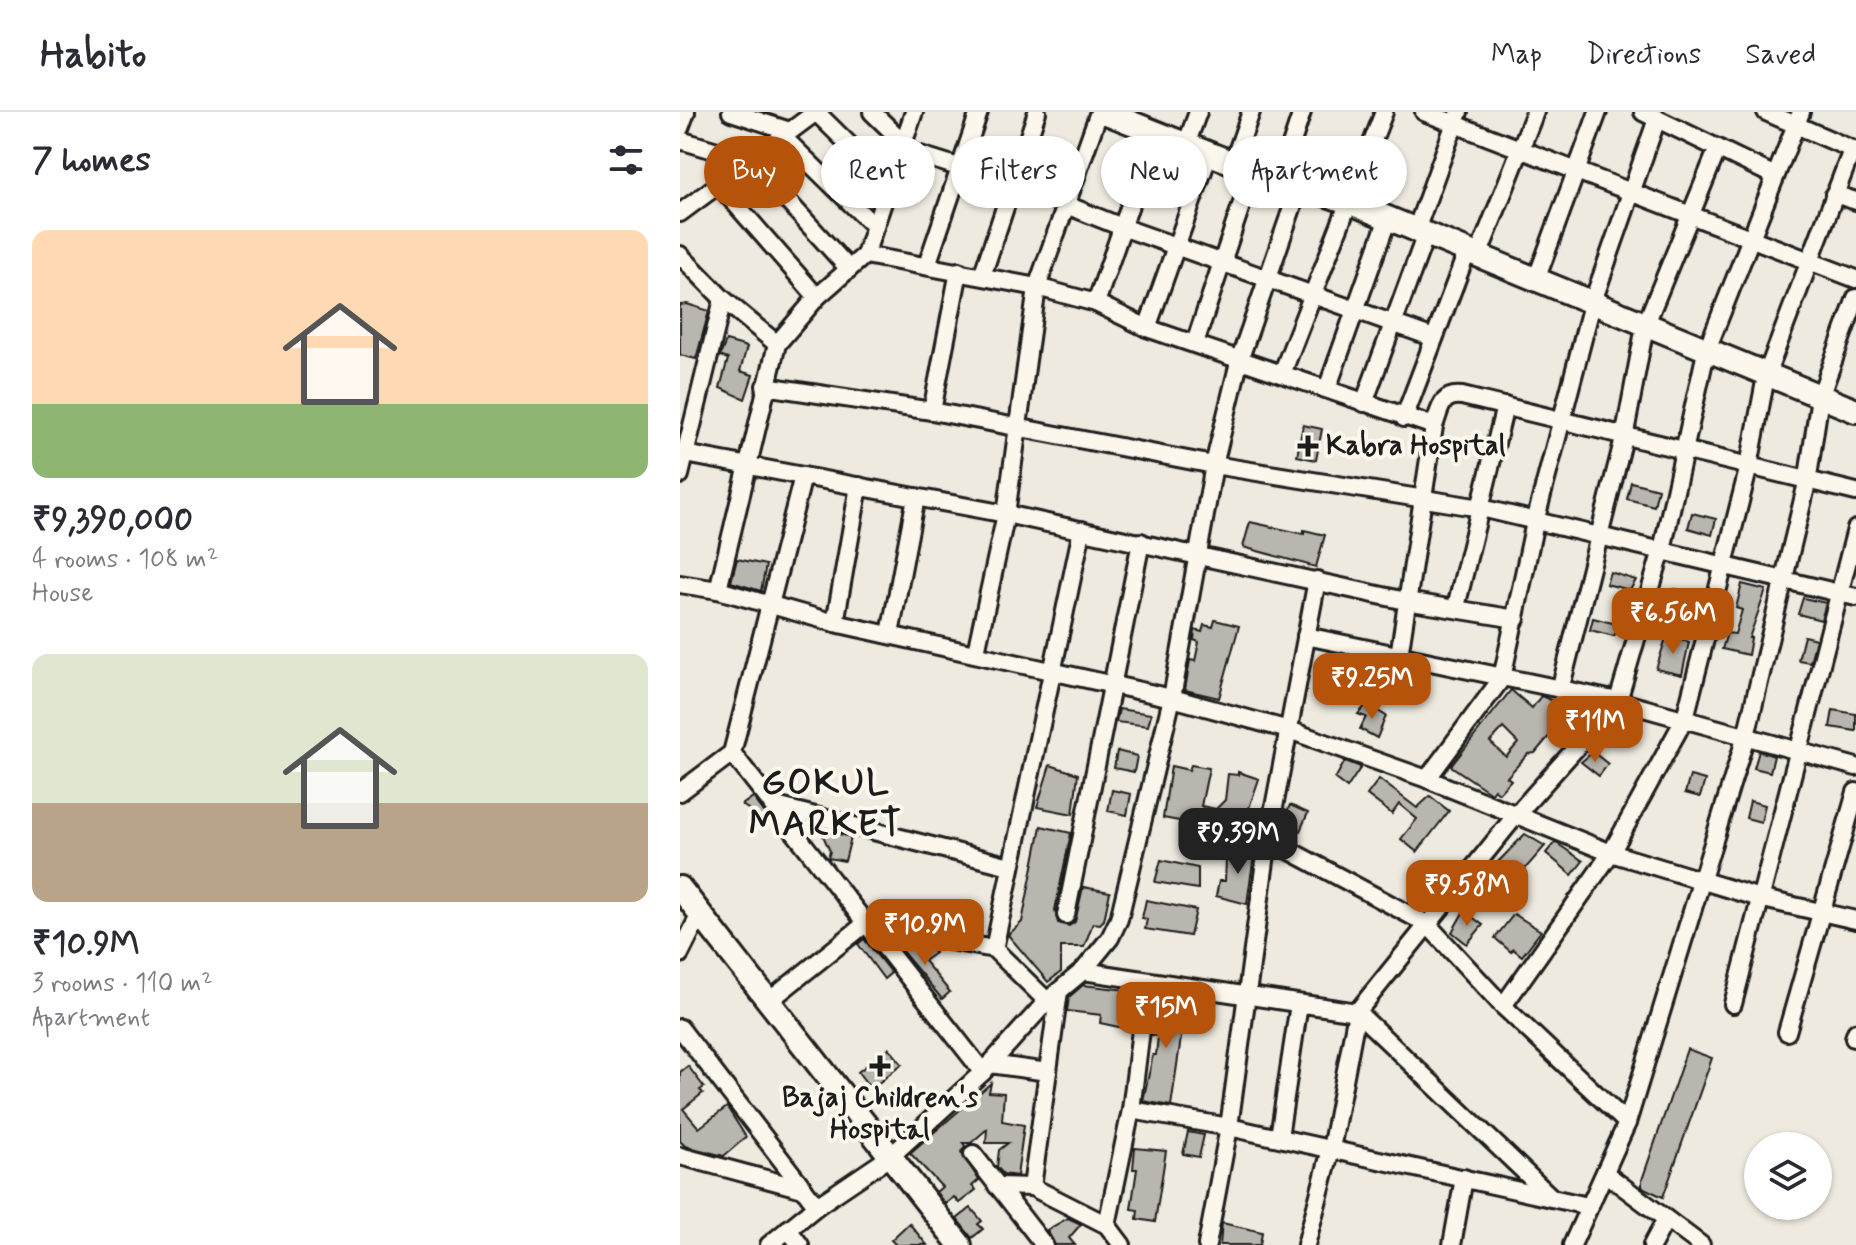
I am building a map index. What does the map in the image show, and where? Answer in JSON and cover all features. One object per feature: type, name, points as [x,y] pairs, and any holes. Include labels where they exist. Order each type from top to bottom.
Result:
[{"type":"main road","points":[[1101,112],[1133,118],[1163,136]]},
{"type":"main road","points":[[1209,154],[1223,159]]},
{"type":"main road","points":[[1363,208],[1706,352],[1856,411]]},
{"type":"main road","points":[[680,888],[960,1245]]},
{"type":"street","points":[[680,128],[686,112]]},
{"type":"street","points":[[731,112],[787,134],[875,227]]},
{"type":"street","points":[[784,136],[816,112],[840,136]]},
{"type":"street","points":[[872,112],[894,136]]},
{"type":"street","points":[[905,136],[914,112]]},
{"type":"street","points":[[971,136],[979,112]]},
{"type":"street","points":[[1029,136],[1037,112]]},
{"type":"street","points":[[1085,155],[1101,112]]},
{"type":"street","points":[[1189,136],[1198,112]]},
{"type":"street","points":[[1247,136],[1251,112]]},
{"type":"street","points":[[1298,136],[1302,112]]},
{"type":"street","points":[[1375,136],[1384,112]]},
{"type":"street","points":[[1424,112],[1457,118],[1521,149],[1750,235],[1856,279]]},
{"type":"street","points":[[1404,418],[1434,338],[1535,112]]},
{"type":"street","points":[[1536,280],[1598,112]]},
{"type":"street","points":[[1503,1006],[1611,853],[1685,718],[1749,466],[1766,376],[1808,259],[1854,151],[1798,119],[1766,112]]},
{"type":"street","points":[[1427,779],[1502,678],[1535,522],[1564,421],[1592,304],[1632,191],[1650,115],[1775,176]]},
{"type":"street","points":[[1364,403],[1393,324],[1457,118]]},
{"type":"street","points":[[1306,1245],[1331,1149],[1357,1012],[1516,815],[1618,701],[1662,550],[1706,352],[1798,119]]},
{"type":"street","points":[[1096,303],[1155,133]]},
{"type":"street","points":[[680,140],[704,147]]},
{"type":"street","points":[[1560,690],[1597,534],[1624,438],[1645,326],[1718,148]]},
{"type":"street","points":[[1147,328],[1209,154]]},
{"type":"street","points":[[1834,194],[1856,201]]},
{"type":"street","points":[[927,265],[951,195]]},
{"type":"street","points":[[680,213],[704,196]]},
{"type":"street","points":[[739,208],[817,297]]},
{"type":"street","points":[[794,208],[849,269]]},
{"type":"street","points":[[718,590],[777,344],[817,297],[865,255],[881,208]]},
{"type":"street","points":[[982,276],[1005,208]]},
{"type":"street","points":[[976,652],[1006,514],[1037,287],[1065,208]]},
{"type":"street","points":[[1078,208],[1122,227],[1434,338]]},
{"type":"street","points":[[1195,343],[1223,261],[1234,208]]},
{"type":"street","points":[[769,1245],[817,1206],[891,1156],[986,1068],[1053,996],[1083,971],[1110,938],[1119,919],[1172,698],[1214,465],[1240,358],[1268,277],[1284,208]]},
{"type":"street","points":[[1283,371],[1349,208]]},
{"type":"street","points":[[1327,389],[1388,218]]},
{"type":"street","points":[[680,255],[723,299],[777,344]]},
{"type":"street","points":[[865,255],[1037,287],[1096,303],[1147,328],[1283,371],[1404,418],[1434,426]]},
{"type":"street","points":[[932,411],[959,271]]},
{"type":"street","points":[[1572,1245],[1627,1123],[1746,736],[1807,483],[1820,397],[1856,298]]},
{"type":"street","points":[[680,475],[682,454],[723,299]]},
{"type":"street","points":[[765,386],[932,411],[1214,465],[1481,508],[1848,595]]},
{"type":"street","points":[[1399,656],[1434,426],[1444,400],[1449,396],[1505,406],[1807,483],[1856,492]]},
{"type":"street","points":[[1456,607],[1505,406]]},
{"type":"street","points":[[682,454],[1006,514],[1199,553],[1406,601],[1516,619]]},
{"type":"street","points":[[680,792],[732,753],[803,476]]},
{"type":"street","points":[[835,623],[859,486]]},
{"type":"street","points":[[890,634],[916,497]]},
{"type":"street","points":[[1733,1004],[1848,595],[1856,529]]},
{"type":"street","points":[[994,949],[1082,530]]},
{"type":"street","points":[[1066,915],[1141,542]]},
{"type":"street","points":[[1207,1245],[1229,1127],[1268,839],[1317,580]]},
{"type":"street","points":[[680,584],[718,590],[835,623],[1172,698],[1289,730],[1427,779],[1611,853],[1763,899],[1856,920]]},
{"type":"street","points":[[1306,636],[1618,701],[1856,767]]},
{"type":"street","points":[[732,753],[864,925],[986,1068],[1048,1072]]},
{"type":"street","points":[[1787,1032],[1856,792]]},
{"type":"street","points":[[772,805],[1010,866]]},
{"type":"street","points":[[1268,839],[1427,924],[1503,1006],[1627,1123]]},
{"type":"street","points":[[680,954],[700,914]]},
{"type":"street","points":[[769,1001],[864,925],[994,949],[1053,996]]},
{"type":"street","points":[[1083,971],[1357,1012],[1552,1198]]},
{"type":"street","points":[[1107,1225],[1131,1110],[1147,982]]},
{"type":"street","points":[[1032,1187],[1048,1072],[1053,996]]},
{"type":"street","points":[[1279,1137],[1299,1004]]},
{"type":"street","points":[[680,1028],[817,1206]]},
{"type":"street","points":[[1131,1110],[1279,1137],[1588,1206]]},
{"type":"street","points":[[973,1154],[1044,1245]]},
{"type":"street","points":[[680,1156],[803,1189]]},
{"type":"street","points":[[1606,1174],[1701,1245]]},
{"type":"street","points":[[1452,1245],[1464,1178]]},
{"type":"street","points":[[997,1186],[1032,1187],[1107,1225],[1122,1245]]},
{"type":"street","points":[[1652,1245],[1666,1219]]},
{"type":"street","points":[[788,1229],[800,1245]]},
{"type":"building","points":[[680,305],[709,311],[696,359],[680,355]]},
{"type":"building","points":[[726,341],[747,347],[740,371],[753,375],[745,399],[720,388],[728,359],[720,356]]},
{"type":"building","points":[[1303,425],[1322,429],[1316,460],[1297,456]]},
{"type":"building","points":[[1631,482],[1658,489],[1654,506],[1627,499]]},
{"type":"building","points":[[1692,513],[1716,519],[1712,535],[1688,528]]},
{"type":"building","points":[[1250,522],[1304,534],[1304,530],[1325,535],[1316,567],[1243,547]]},
{"type":"building","points":[[737,559],[766,565],[761,591],[731,582]]},
{"type":"building","points":[[1610,572],[1636,580],[1630,590],[1606,584]]},
{"type":"building","points":[[1742,584],[1766,590],[1749,638],[1748,655],[1722,649],[1727,633],[1735,634],[1742,610],[1736,608]]},
{"type":"building","points":[[1675,589],[1685,591],[1680,613],[1671,612]]},
{"type":"building","points":[[1803,598],[1826,603],[1821,620],[1798,614]]},
{"type":"building","points":[[1593,618],[1620,625],[1614,636],[1590,630]]},
{"type":"building","points":[[1215,620],[1239,626],[1219,698],[1185,690],[1190,660],[1195,661],[1199,642],[1194,640],[1195,630],[1202,632],[1204,625],[1213,627]]},
{"type":"building","points":[[1667,635],[1689,642],[1682,675],[1656,669]]},
{"type":"building","points":[[1804,636],[1816,639],[1810,662],[1798,660]]},
{"type":"building","points":[[1511,690],[1532,708],[1541,696],[1558,703],[1561,701],[1572,709],[1535,753],[1528,754],[1507,777],[1511,780],[1499,793],[1494,789],[1491,793],[1451,766]],"holes":[[[1503,728],[1518,743],[1506,757],[1490,742]]]},
{"type":"building","points":[[1367,704],[1386,716],[1377,738],[1360,729],[1366,717],[1358,714]]},
{"type":"building","points":[[1119,709],[1151,714],[1148,726],[1116,722]]},
{"type":"building","points":[[1833,710],[1856,714],[1856,731],[1830,727]]},
{"type":"building","points":[[1117,751],[1137,756],[1134,772],[1114,768]]},
{"type":"building","points":[[1759,751],[1774,756],[1770,772],[1754,768]]},
{"type":"building","points":[[1593,752],[1608,764],[1599,776],[1581,762]]},
{"type":"building","points":[[1345,761],[1361,767],[1347,788],[1335,779]]},
{"type":"building","points":[[1050,765],[1078,774],[1073,814],[1037,807]]},
{"type":"building","points":[[1191,765],[1209,768],[1201,806],[1216,809],[1225,800],[1228,774],[1238,775],[1238,772],[1259,779],[1249,808],[1226,831],[1203,809],[1200,825],[1163,818],[1171,766],[1189,770]]},
{"type":"building","points":[[1690,776],[1705,780],[1700,797],[1685,793]]},
{"type":"building","points":[[1379,779],[1417,808],[1430,796],[1449,811],[1417,852],[1401,839],[1417,819],[1399,804],[1392,814],[1367,795]]},
{"type":"building","points":[[1112,790],[1131,794],[1127,815],[1108,811]]},
{"type":"building","points":[[753,797],[764,812],[777,828],[742,805]]},
{"type":"building","points":[[1750,801],[1765,805],[1761,822],[1746,818]]},
{"type":"building","points":[[1290,805],[1308,813],[1300,831],[1282,823]]},
{"type":"building","points":[[1041,826],[1071,833],[1055,910],[1058,923],[1069,926],[1075,922],[1083,887],[1110,892],[1104,920],[1100,924],[1093,923],[1084,947],[1061,947],[1061,972],[1048,982],[1008,935],[1022,922]]},
{"type":"building","points":[[820,829],[851,837],[845,861],[828,858],[830,851]]},
{"type":"building","points":[[1525,834],[1545,846],[1518,877],[1498,862]]},
{"type":"building","points":[[1555,842],[1583,861],[1572,875],[1546,853]]},
{"type":"building","points":[[1244,846],[1255,847],[1247,904],[1216,896],[1219,881],[1225,881],[1226,860]]},
{"type":"building","points":[[1161,860],[1198,868],[1198,889],[1155,882]]},
{"type":"building","points":[[1146,900],[1196,910],[1190,936],[1145,929],[1147,919],[1142,918]]},
{"type":"building","points":[[1464,911],[1483,925],[1467,944],[1452,932]]},
{"type":"building","points":[[1514,914],[1541,931],[1522,956],[1513,949],[1511,952],[1495,938]]},
{"type":"building","points":[[864,939],[891,973],[884,979],[858,944]]},
{"type":"building","points":[[908,944],[931,949],[935,953],[924,961],[950,992],[942,999],[901,950]]},
{"type":"building","points":[[1083,985],[1135,991],[1128,1029],[1100,1023],[1101,1015],[1067,1011],[1069,997]]},
{"type":"building","points":[[1176,996],[1185,997],[1186,1004],[1171,1106],[1143,1101],[1153,1055],[1156,1055],[1158,1036],[1151,1035],[1157,1000],[1175,1000]]},
{"type":"building","points":[[889,1048],[902,1064],[871,1089],[858,1072]]},
{"type":"building","points":[[1687,1049],[1712,1058],[1663,1197],[1642,1187],[1642,1180]]},
{"type":"building","points":[[688,1066],[704,1087],[700,1090],[703,1093],[683,1109],[699,1128],[727,1107],[746,1137],[724,1156],[685,1146],[680,1141],[680,1072]]},
{"type":"building","points":[[991,1083],[989,1092],[1004,1093],[1002,1121],[1024,1125],[1017,1176],[1003,1174],[997,1167],[999,1150],[1008,1143],[986,1143],[987,1129],[971,1143],[963,1143],[965,1146],[961,1152],[979,1180],[972,1186],[976,1190],[959,1203],[954,1197],[945,1204],[936,1192],[942,1187],[910,1153]]},
{"type":"building","points":[[1188,1132],[1204,1135],[1199,1157],[1183,1154]]},
{"type":"building","points":[[1135,1148],[1166,1151],[1155,1222],[1137,1219],[1138,1210],[1131,1209],[1137,1169],[1133,1169]]},
{"type":"building","points":[[971,1208],[982,1221],[978,1224],[983,1229],[972,1238],[957,1219]]},
{"type":"building","points":[[1068,1218],[1081,1224],[1069,1238],[1075,1245],[1055,1245],[1047,1230]]},
{"type":"building","points":[[909,1223],[927,1245],[896,1245],[891,1240]]},
{"type":"building","points":[[1222,1223],[1262,1232],[1260,1245],[1220,1245]]},
{"type":"place","name":"Kabra Hospital","points":[[1308,446]]},
{"type":"place","name":"Bajaj Children's Hospital","points":[[880,1066]]},
{"type":"district","name":"GOKUL MARKET","points":[[826,804]]}]
